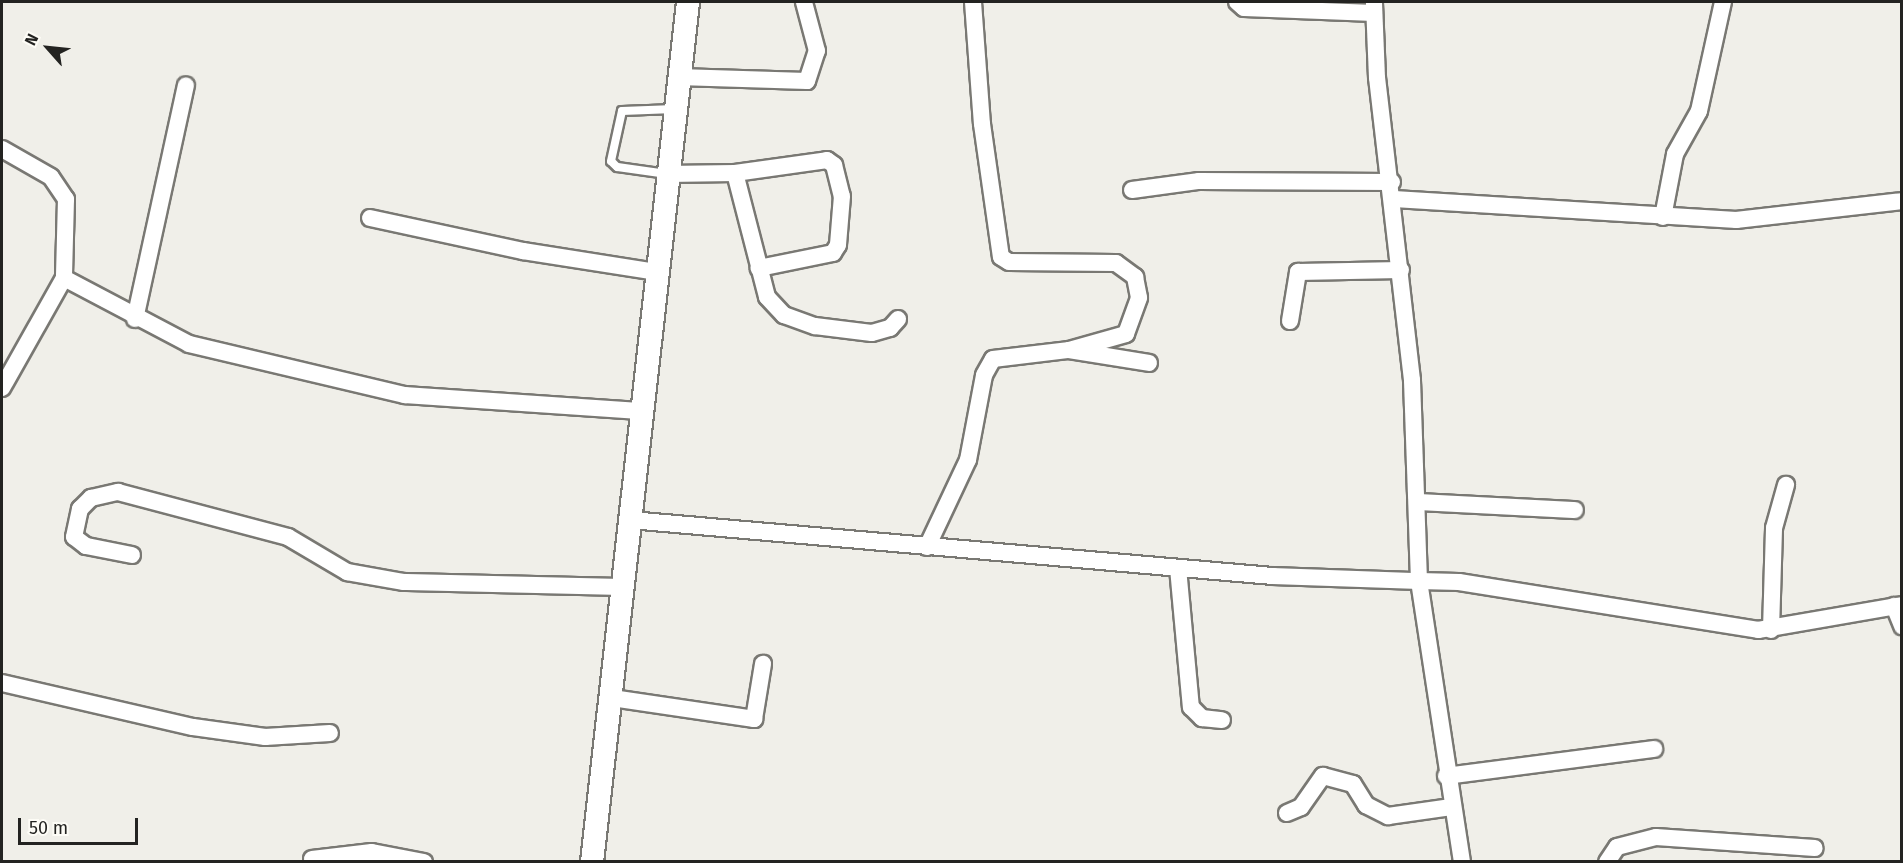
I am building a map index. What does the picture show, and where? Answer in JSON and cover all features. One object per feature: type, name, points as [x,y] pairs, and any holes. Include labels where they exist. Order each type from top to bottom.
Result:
[{"type":"main road","points":[[592,861],[625,586],[667,174],[688,2]]},
{"type":"street","points":[[678,77],[807,81],[817,51],[804,2]]},
{"type":"street","points":[[927,547],[968,460],[989,363],[1000,356],[1069,350],[1126,334],[1139,298],[1135,277],[1116,263],[1001,257],[982,124],[973,2]]},
{"type":"street","points":[[1237,2],[1244,8],[1374,7],[1401,270],[1417,502],[1419,581],[1446,776],[1462,861]]},
{"type":"street","points":[[1664,217],[1675,154],[1699,111],[1723,2]]},
{"type":"street","points":[[135,319],[186,87]]},
{"type":"street","points":[[2,150],[51,177],[66,200],[64,278],[2,388]]},
{"type":"street","points":[[667,174],[735,173],[827,160],[842,196],[838,245],[833,253],[759,268]]},
{"type":"street","points":[[735,173],[759,268],[774,309],[815,327],[872,333],[890,328],[898,319]]},
{"type":"street","points":[[1132,190],[1218,181],[1392,182]]},
{"type":"street","points":[[1394,199],[1664,217],[1760,218],[1902,201]]},
{"type":"street","points":[[370,218],[523,251],[657,272]]},
{"type":"street","points":[[1290,321],[1292,283],[1298,272],[1401,270]]},
{"type":"street","points":[[64,278],[135,319],[189,344],[376,391],[642,411]]},
{"type":"street","points":[[1069,350],[1149,363]]},
{"type":"street","points":[[1771,630],[1774,528],[1786,485]]},
{"type":"street","points":[[132,555],[86,546],[74,537],[80,509],[91,498],[118,492],[288,537],[347,572],[404,582],[625,586]]},
{"type":"street","points":[[1417,502],[1575,510]]},
{"type":"street","points":[[630,520],[1178,568],[1459,582],[1771,630],[1898,605],[1902,626]]},
{"type":"street","points":[[1178,568],[1191,707],[1202,718],[1222,720]]},
{"type":"street","points":[[612,698],[754,719],[763,664]]},
{"type":"street","points":[[2,683],[193,727],[266,737],[330,733]]},
{"type":"street","points":[[1446,776],[1654,748]]},
{"type":"street","points":[[1287,813],[1301,807],[1323,776],[1353,784],[1366,805],[1388,816],[1451,807]]},
{"type":"street","points":[[1607,861],[1617,847],[1656,837],[1815,848]]},
{"type":"street","points":[[312,859],[372,852],[424,861]]},
{"type":"lane","points":[[667,174],[617,166],[610,161],[622,111],[675,109]]}]
